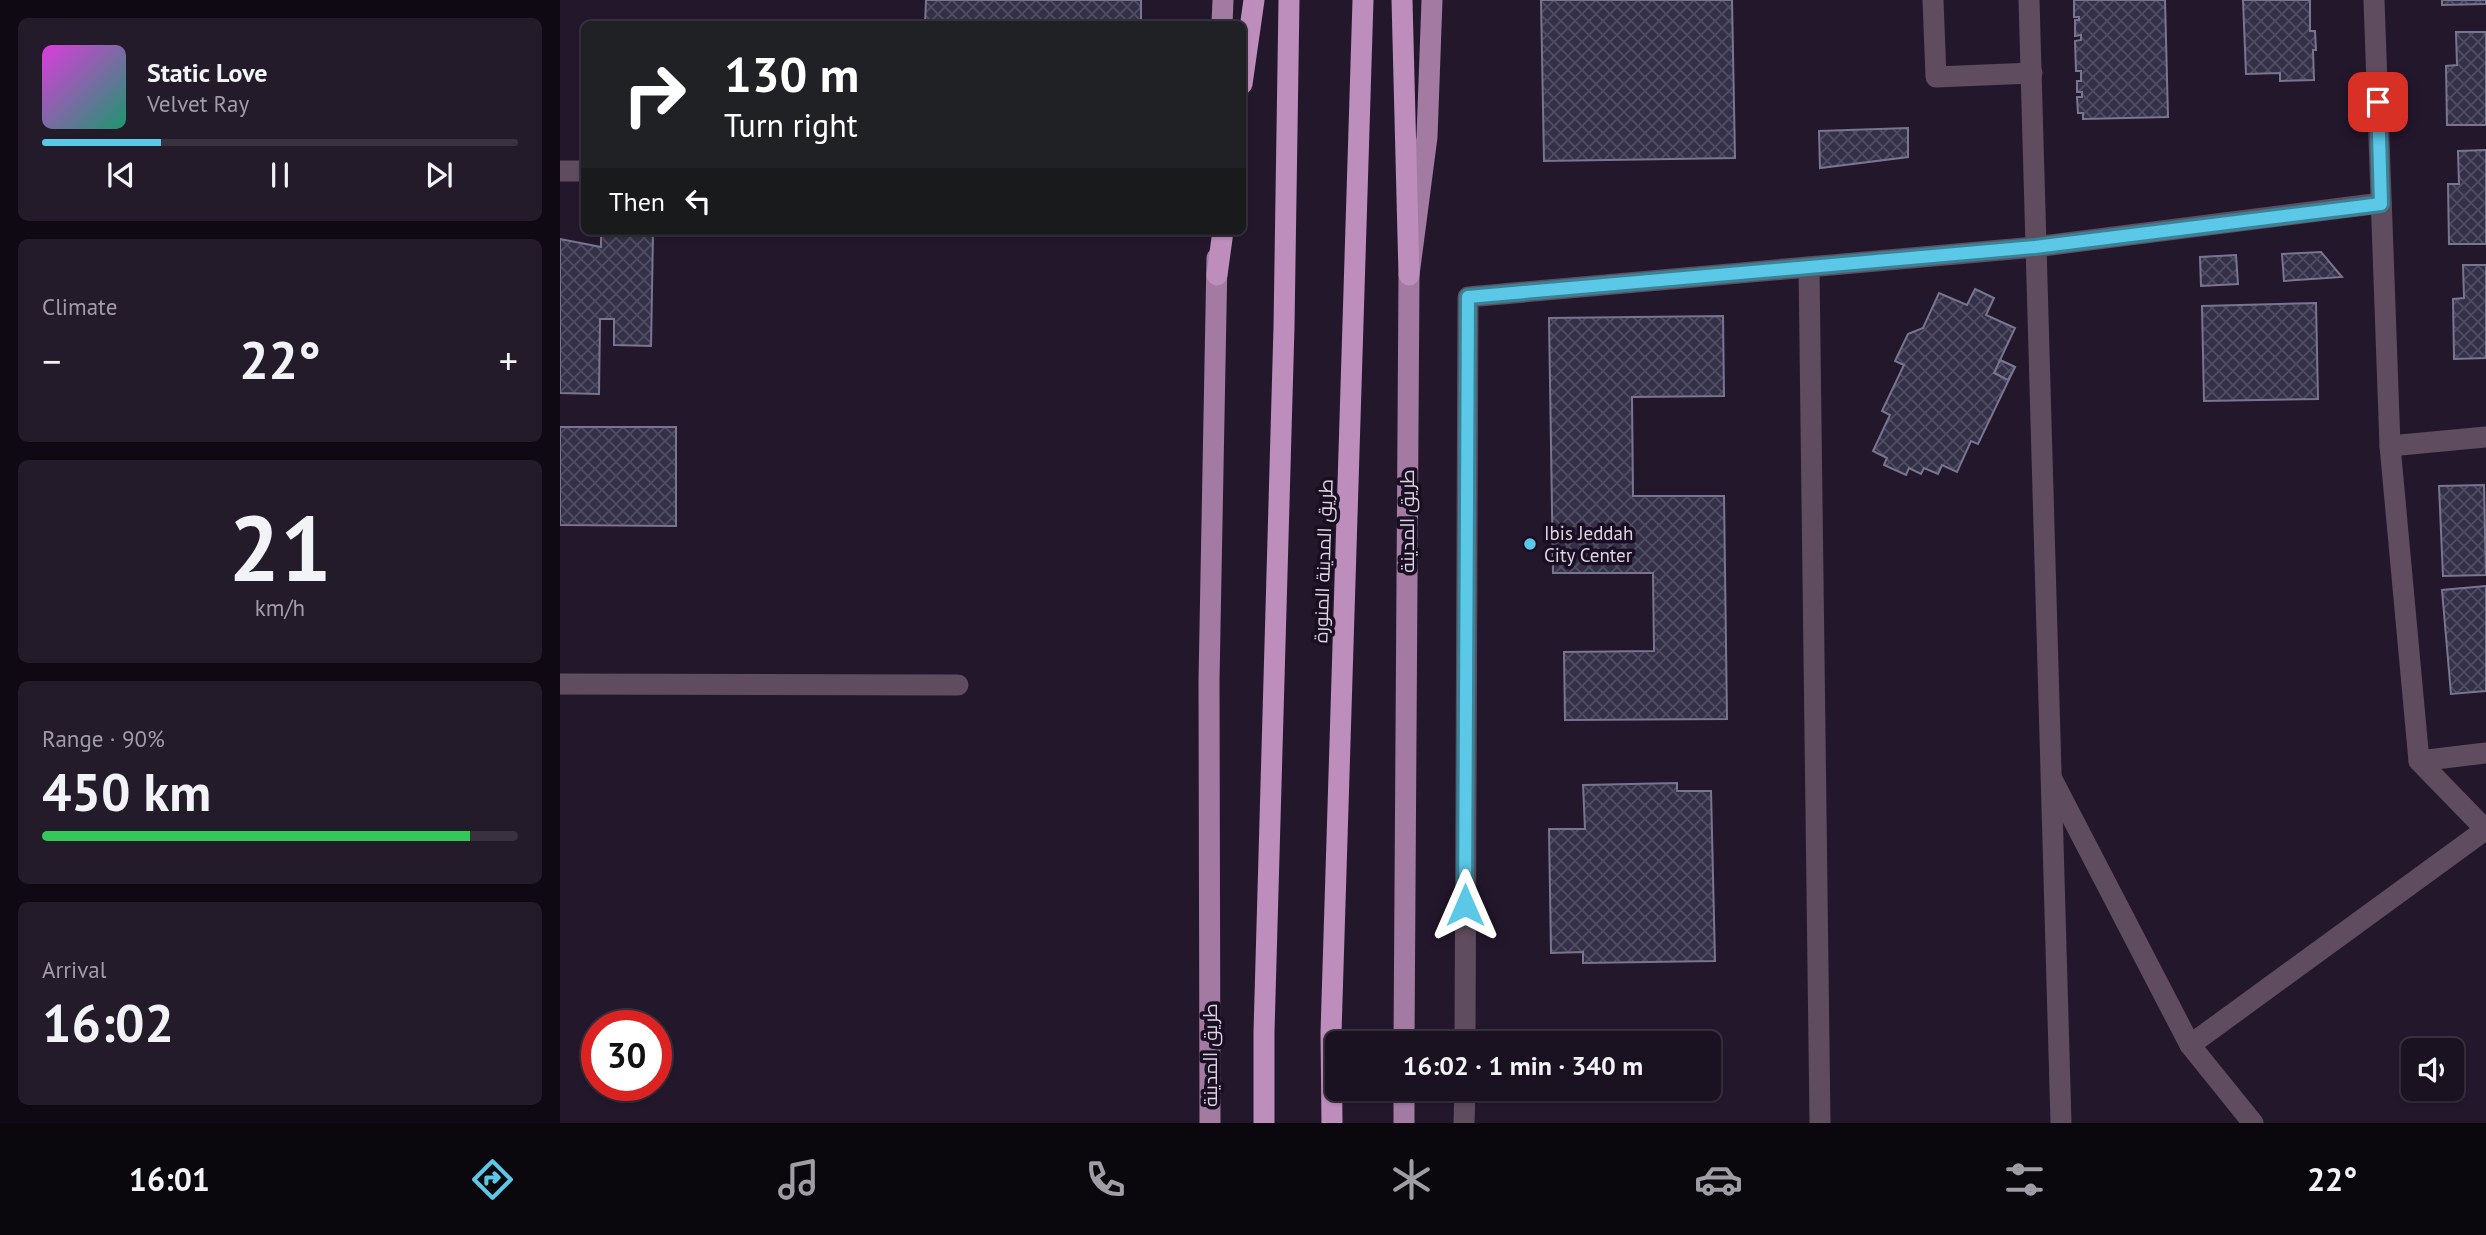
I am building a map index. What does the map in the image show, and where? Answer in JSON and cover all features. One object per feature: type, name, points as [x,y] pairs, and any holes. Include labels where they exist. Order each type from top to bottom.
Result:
[{"type":"highway","points":[[1246,56],[1254,0]]},
{"type":"highway","points":[[1264,1123],[1264,1032],[1284,327],[1289,0]]},
{"type":"highway","name":"طريق المدينة المنورة","points":[[1332,1123],[1331,1033],[1363,0]]},
{"type":"highway","points":[[1402,0],[1409,275]]},
{"type":"highway","points":[[1217,275],[1222,235]]},
{"type":"main road","points":[[1222,21],[1223,0]]},
{"type":"main road","name":"طريق المدينة","points":[[1404,1031],[1409,275],[1427,137],[1432,0]]},
{"type":"main road","name":"طريق المدينة","points":[[1210,1123],[1209,681],[1217,235]]},
{"type":"main road","points":[[1404,1101],[1404,1123]]},
{"type":"street","points":[[1933,0],[1936,77],[2032,73]]},
{"type":"street","points":[[2029,0],[2061,1123]]},
{"type":"street","points":[[2190,1045],[2486,830],[2419,761],[2390,446],[2374,0]]},
{"type":"street","points":[[560,171],[581,172]]},
{"type":"street","points":[[1465,1031],[1468,297],[2035,247],[2381,204]]},
{"type":"street","points":[[1809,267],[1820,1123]]},
{"type":"street","points":[[2390,446],[2486,437]]},
{"type":"street","points":[[560,684],[958,685]]},
{"type":"street","points":[[2419,761],[2486,754]]},
{"type":"street","points":[[2050,776],[2190,1045],[2253,1123]]},
{"type":"street","points":[[1464,1123],[1465,1101]]},
{"type":"building","points":[[926,0],[1141,0],[1141,21],[925,21]]},
{"type":"building","points":[[1541,0],[1732,0],[1735,158],[1544,161]]},
{"type":"building","points":[[2074,0],[2165,0],[2168,117],[2083,119],[2083,113],[2078,113],[2077,97],[2082,97],[2082,92],[2077,92],[2081,71],[2076,71],[2075,41],[2081,40],[2081,35],[2075,36],[2075,20],[2079,20],[2079,17],[2074,17]]},
{"type":"building","points":[[2243,0],[2310,0],[2310,31],[2315,31],[2316,50],[2313,50],[2314,80],[2280,81],[2280,73],[2246,74]]},
{"type":"building","points":[[2442,0],[2486,0],[2486,4],[2442,5]]},
{"type":"building","points":[[2456,32],[2486,32],[2486,125],[2447,125],[2446,66],[2457,65]]},
{"type":"building","points":[[1908,128],[1908,157],[1820,168],[1819,131]]},
{"type":"building","points":[[2486,150],[2486,244],[2449,244],[2448,184],[2459,184],[2458,151]]},
{"type":"building","points":[[601,235],[653,235],[651,346],[614,345],[614,319],[600,319],[599,394],[560,393],[560,239],[601,247]]},
{"type":"building","points":[[2321,252],[2342,277],[2284,281],[2282,254]]},
{"type":"building","points":[[2236,255],[2238,284],[2201,286],[2200,257]]},
{"type":"building","points":[[2463,265],[2486,265],[2486,358],[2454,359],[2453,299],[2464,298]]},
{"type":"building","points":[[1975,289],[1994,298],[1986,315],[2015,328],[2000,360],[2015,367],[1978,444],[1971,441],[1957,472],[1942,465],[1938,474],[1924,468],[1921,474],[1909,468],[1906,475],[1884,465],[1887,458],[1873,451],[1890,415],[1882,411],[1904,365],[1895,361],[1908,334],[1923,328],[1939,293],[1967,305]]},
{"type":"building","points":[[2316,303],[2318,399],[2204,401],[2202,306]]},
{"type":"building","points":[[1723,316],[1724,396],[1632,397],[1633,496],[1724,496],[1727,719],[1565,720],[1564,652],[1654,651],[1653,573],[1553,573],[1549,318]]},
{"type":"building","points":[[2000,360],[2015,367],[2008,380],[1994,373]]},
{"type":"building","points":[[560,427],[676,427],[676,526],[560,525]]},
{"type":"building","points":[[2484,485],[2486,575],[2443,576],[2439,486]]},
{"type":"building","points":[[2486,586],[2486,691],[2451,694],[2442,590]]},
{"type":"building","points":[[1677,783],[1677,791],[1711,791],[1715,961],[1583,963],[1583,952],[1551,953],[1549,829],[1585,829],[1583,785]]},
{"type":"place","name":"Ibis Jeddah City Center","points":[[1530,544]]},
{"type":"route","points":[[1465,905],[1468,297],[2035,247],[2381,204],[2378,102]]}]
